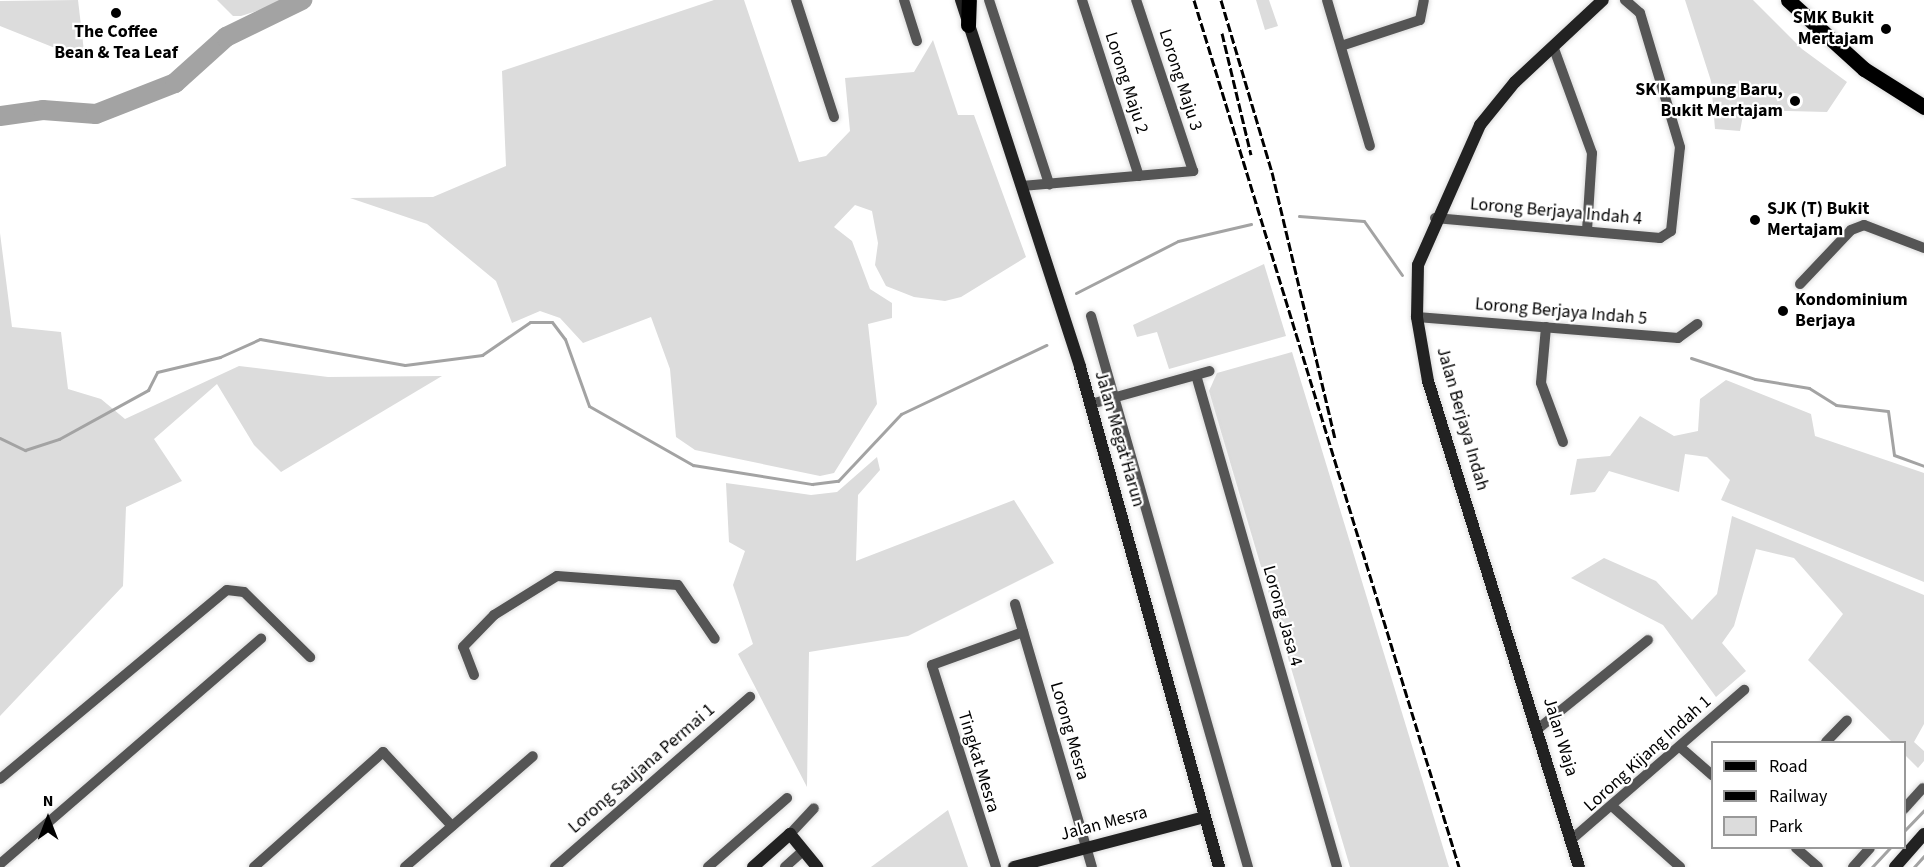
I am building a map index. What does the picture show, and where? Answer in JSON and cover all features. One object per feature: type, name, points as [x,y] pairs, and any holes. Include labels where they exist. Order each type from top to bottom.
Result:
[{"type":"main road","points":[[1788,0],[1864,69],[1924,107]]},
{"type":"street","points":[[795,0],[834,117]]},
{"type":"street","points":[[904,0],[917,42]]},
{"type":"street","name":"Jalan Megat Harun","points":[[952,0],[967,10],[1091,404],[1219,867]]},
{"type":"street","name":"Lorong Maju 2","points":[[1082,0],[1139,176]]},
{"type":"street","name":"Lorong Maju 3","points":[[1136,0],[1193,171],[1139,176]]},
{"type":"street","points":[[1327,0],[1370,146]]},
{"type":"street","points":[[1341,45],[1420,20],[1424,0]]},
{"type":"street","name":"Jalan Berjaya Indah","points":[[1504,618],[1428,381],[1417,317],[1418,265],[1435,218],[1480,125],[1553,46],[1603,0]]},
{"type":"street","name":"Lorong Berjaya Indah 4","points":[[1435,218],[1660,238],[1671,231],[1680,147],[1640,13],[1625,0]]},
{"type":"street","points":[[967,10],[991,1],[1049,184]]},
{"type":"street","points":[[1553,46],[1593,153],[1587,231]]},
{"type":"street","points":[[1022,186],[1139,176]]},
{"type":"street","points":[[1800,284],[1851,230],[1864,225],[1924,248]]},
{"type":"street","name":"Jalan Megat Harun","points":[[1091,316],[1248,867]]},
{"type":"street","name":"Lorong Berjaya Indah 5","points":[[1417,317],[1678,338],[1697,324]]},
{"type":"street","points":[[1546,327],[1541,383],[1563,442]]},
{"type":"street","points":[[1091,404],[1210,371]]},
{"type":"street","name":"Lorong Jasa 4","points":[[1196,375],[1337,867]]},
{"type":"street","points":[[474,675],[463,647],[494,615],[557,576],[678,585],[715,639]]},
{"type":"street","points":[[0,779],[227,590],[244,591],[309,657]]},
{"type":"street","name":"Lorong Mesra","points":[[1015,604],[1092,867]]},
{"type":"street","name":"Jalan Waja","points":[[1504,618],[1579,867]]},
{"type":"street","name":"Tingkat Mesra","points":[[996,867],[932,665],[1023,633]]},
{"type":"street","points":[[0,864],[261,639]]},
{"type":"street","points":[[1539,728],[1648,640]]},
{"type":"street","name":"Lorong Kijang Indah 1","points":[[1572,839],[1613,807],[1744,690]]},
{"type":"street","name":"Lorong Saujana Permai 1","points":[[555,867],[750,697]]},
{"type":"street","points":[[1827,741],[1847,720]]},
{"type":"street","points":[[1680,747],[1711,773]]},
{"type":"street","points":[[255,867],[383,752],[452,826]]},
{"type":"street","points":[[405,867],[533,756]]},
{"type":"street","points":[[1906,808],[1923,788]]},
{"type":"street","points":[[708,867],[788,798]]},
{"type":"street","points":[[1613,807],[1680,867]]},
{"type":"street","points":[[753,867],[790,834],[814,808]]},
{"type":"street","name":"Jalan Mesra","points":[[1014,867],[1204,817]]},
{"type":"street","points":[[790,834],[817,867]]},
{"type":"street","points":[[1895,867],[1924,834]]},
{"type":"street","points":[[1797,849],[1818,867]]},
{"type":"street","points":[[1853,867],[1869,849]]},
{"type":"street","points":[[785,867],[803,851]]},
{"type":"green space","points":[[78,0],[85,60],[0,26],[0,1]]},
{"type":"green space","points":[[217,0],[291,0],[241,16],[233,16]]},
{"type":"green space","points":[[714,0],[744,0],[799,162],[826,156],[850,131],[845,78],[914,72],[933,40],[958,115],[974,115],[1026,257],[961,297],[945,301],[914,297],[886,286],[875,265],[878,243],[872,211],[855,205],[834,227],[852,241],[870,289],[892,303],[892,318],[868,324],[877,404],[834,473],[820,476],[695,450],[676,437],[670,369],[651,317],[583,343],[560,318],[540,311],[512,323],[496,281],[427,224],[350,198],[433,197],[506,166],[502,71]]},
{"type":"green space","points":[[1256,0],[1269,0],[1278,26],[1265,30]]},
{"type":"green space","points":[[1685,0],[1753,0],[1802,49],[1847,82],[1827,112],[1744,110],[1740,131],[1715,129],[1711,81]]},
{"type":"green space","points":[[0,233],[12,327],[61,332],[68,389],[101,399],[125,419],[239,366],[328,377],[442,376],[281,472],[254,445],[217,384],[154,439],[182,481],[126,507],[123,586],[0,716]]},
{"type":"green space","points":[[1264,264],[1286,336],[1169,369],[1157,332],[1137,337],[1133,325]]},
{"type":"green space","points":[[1292,352],[1449,867],[1350,867],[1209,391],[1217,373]]},
{"type":"green space","points":[[1726,380],[1811,414],[1815,436],[1924,473],[1924,582],[1721,500],[1730,480],[1707,457],[1685,454],[1679,492],[1609,471],[1595,492],[1570,495],[1577,459],[1610,456],[1640,416],[1674,436],[1698,431],[1700,399]]},
{"type":"green space","points":[[877,457],[880,470],[858,495],[856,561],[1014,500],[1054,563],[908,636],[809,652],[807,787],[738,654],[753,644],[733,585],[745,551],[729,542],[726,483],[811,495],[837,492]]},
{"type":"green space","points":[[1732,516],[1924,595],[1924,724],[1914,742],[1924,751],[1924,761],[1918,768],[1906,756],[1906,741],[1891,741],[1808,660],[1843,614],[1794,558],[1756,549],[1734,626],[1722,643],[1746,671],[1716,697],[1663,625],[1571,578],[1604,558],[1656,581],[1692,620],[1717,594]]},
{"type":"green space","points":[[948,810],[968,867],[871,867]]},
{"type":"waterway","points":[[0,116],[43,110],[96,114],[175,83],[226,37],[302,0]]},
{"type":"waterway","points":[[1299,216],[1364,221],[1402,275]]},
{"type":"waterway","points":[[1076,293],[1178,241],[1251,224]]},
{"type":"waterway","points":[[0,438],[25,450],[59,439],[148,390],[157,372],[220,357],[260,339],[405,365],[482,355],[530,322],[552,322],[565,339],[589,406],[693,465],[812,484],[838,481],[901,414],[1046,345]]},
{"type":"waterway","points":[[1691,358],[1755,379],[1809,388],[1836,405],[1888,411],[1894,455],[1924,466]]},
{"type":"waterway","points":[[1906,829],[1924,810]]},
{"type":"waterway","points":[[1872,867],[1889,849]]},
{"type":"waterway","points":[[1914,867],[1924,856]]},
{"type":"railway","points":[[1194,0],[1459,867]]},
{"type":"railway","points":[[1221,0],[1272,172],[1335,438]]},
{"type":"railway","points":[[1222,33],[1251,155]]},
{"type":"place","name":"The Coffee Bean & Tea Leaf","points":[[116,13]]},
{"type":"place","name":"SMK Bukit Mertajam","points":[[1886,29]]},
{"type":"place","name":"SK Kampung Baru, Bukit Mertajam","points":[[1795,101]]},
{"type":"place","name":"SJK (T) Bukit Mertajam","points":[[1755,220]]},
{"type":"place","name":"Kondominium Berjaya","points":[[1783,311]]}]
